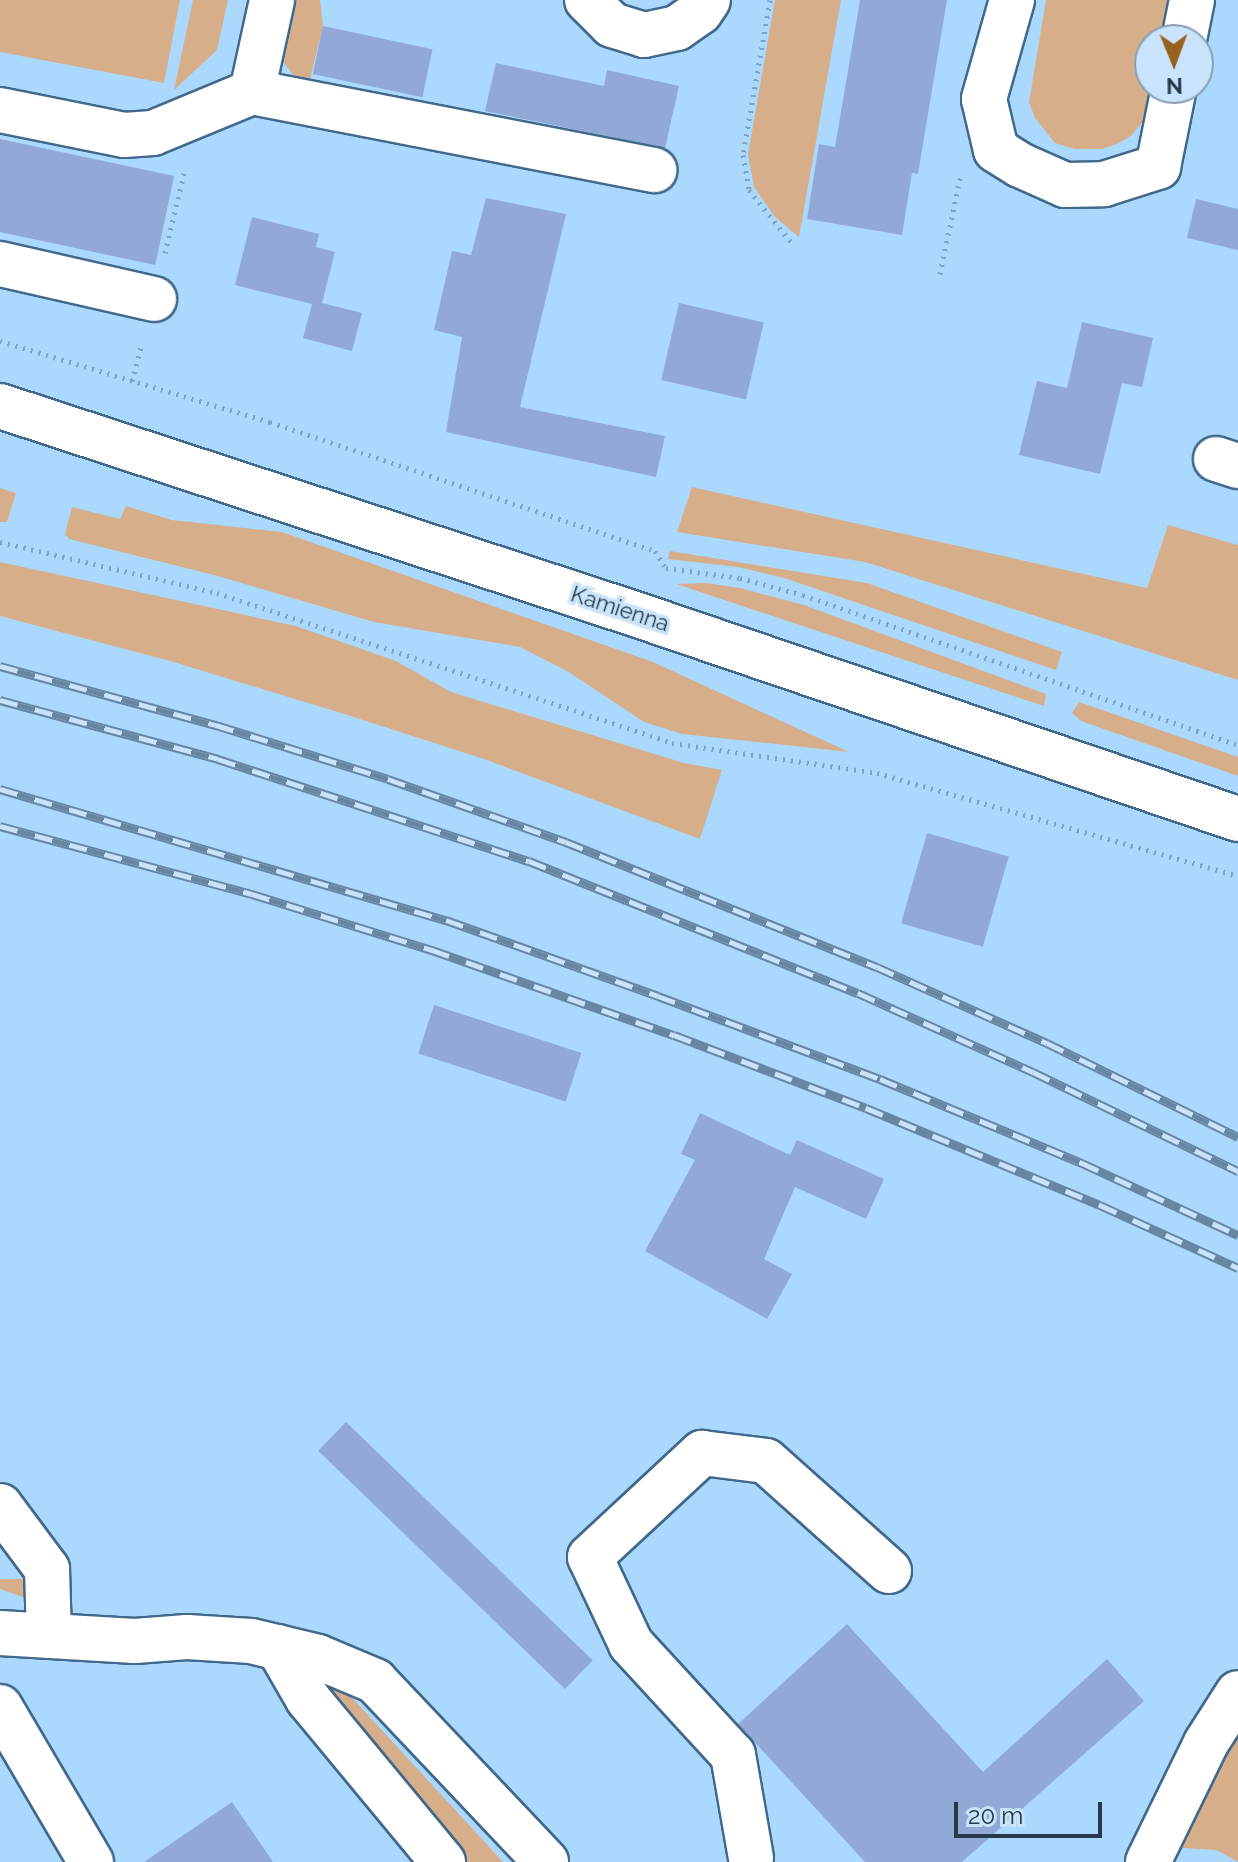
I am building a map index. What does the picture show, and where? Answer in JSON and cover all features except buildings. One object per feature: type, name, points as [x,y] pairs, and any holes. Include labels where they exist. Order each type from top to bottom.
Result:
[{"type":"street","points":[[252,92],[272,0]]},
{"type":"street","points":[[587,0],[612,25],[644,35],[677,28],[700,12],[708,0]]},
{"type":"street","points":[[1012,0],[984,99],[996,150],[1020,165],[1065,185],[1104,184],[1158,167],[1171,104]]},
{"type":"street","points":[[1187,24],[1192,0]]},
{"type":"street","points":[[0,110],[124,135],[153,133],[252,92],[655,170]]},
{"type":"street","points":[[0,264],[154,299]]},
{"type":"street","name":"Kamienna","points":[[0,406],[635,614],[1238,819]]},
{"type":"street","points":[[750,1861],[733,1755],[631,1644],[590,1557],[702,1453],[766,1461],[889,1571]]},
{"type":"street","points":[[0,1506],[47,1569],[49,1636]]},
{"type":"street","points":[[0,1633],[135,1641],[187,1637],[278,1647],[318,1657],[375,1681],[546,1862]]},
{"type":"street","points":[[278,1647],[308,1699],[443,1862]]},
{"type":"street","points":[[1148,1862],[1206,1743],[1238,1693]]},
{"type":"street","points":[[0,1707],[91,1862]]},
{"type":"path","points":[[770,0],[743,155],[749,190],[791,242]]},
{"type":"path","points":[[0,341],[270,422],[655,551],[666,568],[770,585],[1238,745]]},
{"type":"path","points":[[0,542],[217,593],[672,743],[877,773],[1238,876]]},
{"type":"shaded area","points":[[0,0],[180,0],[164,83],[0,52]]},
{"type":"shaded area","points":[[193,0],[228,0],[217,50],[174,90]]},
{"type":"shaded area","points":[[279,0],[320,0],[323,26],[308,87],[297,80],[276,52]]},
{"type":"shaded area","points":[[775,0],[841,0],[799,237],[775,217],[754,187],[748,154]]},
{"type":"shaded area","points":[[1046,0],[1174,0],[1169,24],[1134,24],[1134,104],[1150,104],[1148,115],[1131,136],[1102,149],[1075,149],[1055,143],[1035,118],[1029,102]]},
{"type":"shaded area","points":[[692,487],[1147,588],[1168,525],[1238,545],[1238,680],[865,562],[677,532]]},
{"type":"shaded area","points":[[0,488],[16,493],[7,522],[0,522]]},
{"type":"shaded area","points":[[126,506],[172,520],[282,532],[653,662],[849,752],[682,734],[644,722],[567,671],[520,647],[374,622],[214,575],[69,539],[65,534],[72,507],[120,519]]},
{"type":"shaded area","points":[[670,551],[867,583],[1062,652],[1056,670],[784,578],[738,567],[668,559]]},
{"type":"shaded area","points":[[0,562],[296,626],[396,661],[451,692],[684,763],[722,770],[700,839],[484,759],[341,713],[170,661],[0,616]]},
{"type":"shaded area","points":[[706,583],[740,588],[804,605],[1046,694],[1044,706],[676,584]]},
{"type":"shaded area","points":[[1079,702],[1238,757],[1238,776],[1081,721],[1072,713]]},
{"type":"shaded area","points":[[0,1579],[35,1579],[26,1598],[0,1589]]},
{"type":"shaded area","points":[[330,1683],[345,1690],[503,1862],[465,1862],[327,1698],[325,1691]]},
{"type":"shaded area","points":[[1238,1721],[1238,1862],[1216,1850],[1168,1847]]},
{"type":"railway","points":[[0,666],[216,725],[388,779],[566,842],[877,967],[1047,1043],[1238,1137]]},
{"type":"railway","points":[[0,700],[218,759],[529,861],[858,993],[1033,1072],[1238,1171]]},
{"type":"railway","points":[[0,789],[446,920],[658,996],[880,1079],[1082,1163],[1238,1235]]},
{"type":"railway","points":[[0,826],[252,894],[432,950],[674,1035],[866,1108],[1100,1205],[1238,1268]]}]
